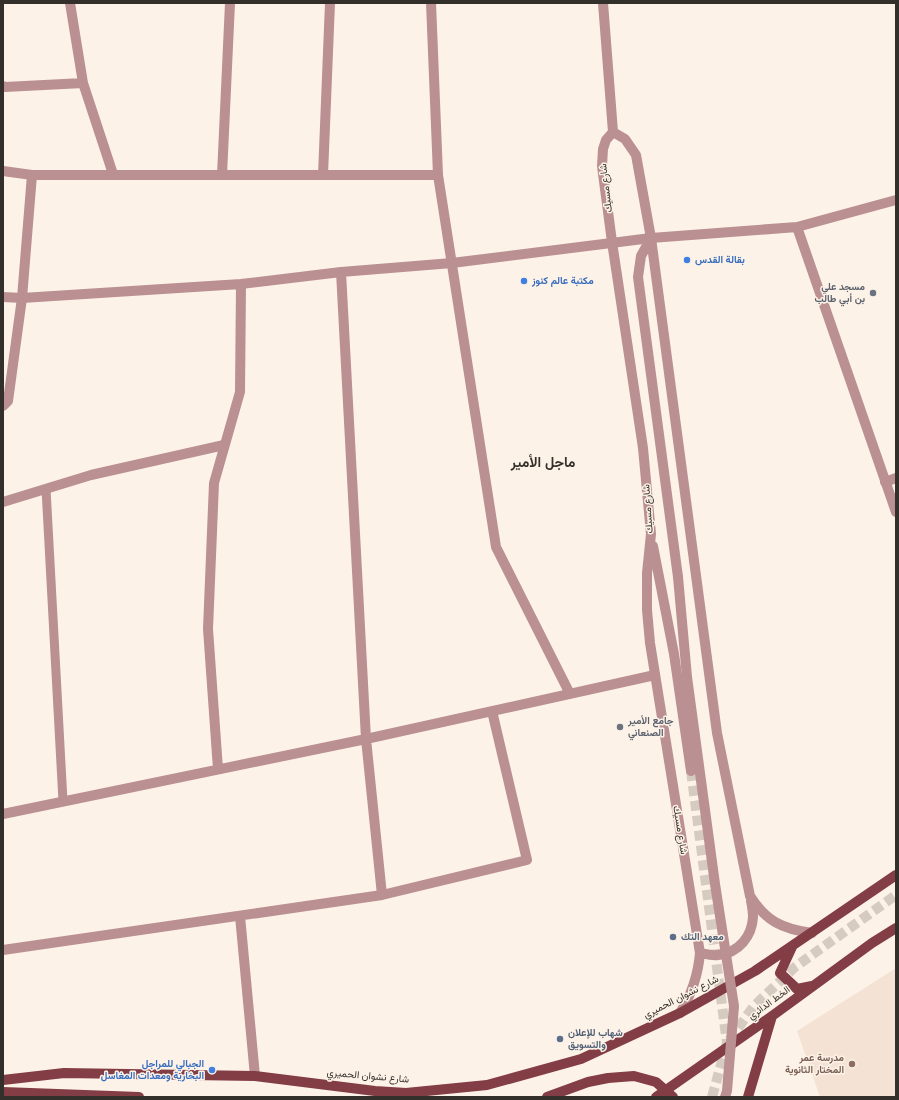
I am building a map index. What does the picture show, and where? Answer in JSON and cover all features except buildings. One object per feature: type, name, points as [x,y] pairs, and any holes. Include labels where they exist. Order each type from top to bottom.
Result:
[{"type":"main road","points":[[813,986],[797,989],[780,973],[792,947],[896,875]]},
{"type":"main road","name":"الخط الدائري","points":[[656,1097],[772,1016],[872,943],[896,928]]},
{"type":"main road","name":"شارع نشوان الحميري","points":[[3,1080],[64,1073],[255,1076],[375,1091],[406,1093],[488,1085],[581,1059],[680,1013],[755,972],[792,947]]},
{"type":"main road","points":[[748,1097],[772,1016]]},
{"type":"main road","points":[[547,1097],[588,1082],[608,1078],[634,1076],[656,1082],[673,1097]]},
{"type":"main road","points":[[3,1092],[139,1097]]},
{"type":"street","points":[[70,3],[83,83],[113,174]]},
{"type":"street","points":[[222,175],[230,3]]},
{"type":"street","points":[[323,175],[330,3]]},
{"type":"street","points":[[431,3],[438,175],[496,547],[570,694]]},
{"type":"street","points":[[603,3],[613,132],[625,139],[636,155],[651,238],[717,733],[753,915],[752,927],[747,938],[740,947],[729,953],[718,956],[700,952]]},
{"type":"street","points":[[3,86],[83,83]]},
{"type":"street","name":"شارع مسيك","points":[[613,132],[606,140],[602,158],[612,242],[643,448],[651,534],[647,573],[647,610],[650,643],[700,952],[696,978],[692,991],[680,1013]]},
{"type":"street","points":[[3,171],[32,175],[438,175]]},
{"type":"street","points":[[3,406],[8,401],[22,298],[32,175]]},
{"type":"street","points":[[3,297],[22,298],[241,284],[341,272],[452,263],[651,238],[797,227],[896,200]]},
{"type":"street","points":[[797,227],[884,482],[896,512]]},
{"type":"street","points":[[651,238],[641,256],[638,276],[678,577],[687,677],[715,884],[734,1006],[727,1091],[725,1097]]},
{"type":"street","points":[[341,272],[366,739],[382,895]]},
{"type":"street","points":[[218,769],[208,629],[214,483],[240,392],[241,284]]},
{"type":"street","points":[[3,502],[91,475],[224,445]]},
{"type":"street","points":[[884,482],[896,478]]},
{"type":"street","points":[[651,534],[674,654],[691,771]]},
{"type":"street","points":[[3,814],[366,739],[655,675]]},
{"type":"street","points":[[3,950],[382,895],[527,860],[492,712]]},
{"type":"street","points":[[750,896],[768,919],[795,931],[812,933]]},
{"type":"street","points":[[240,916],[255,1076]]},
{"type":"lane","points":[[46,489],[63,801]]},
{"type":"shaded area","name":"مدرسة عمر المختار الثانوية","points":[[896,968],[896,1097],[820,1097],[797,1031]]},
{"type":"tunnel","points":[[691,771],[727,1043]]},
{"type":"tunnel","points":[[712,1097],[727,1043],[754,1006],[795,967],[896,895]]},
{"type":"place","name":"بقالة القدس","points":[[687,260]]},
{"type":"place","name":"مكتبة عالم كنوز","points":[[524,281]]},
{"type":"place","name":"مسجد علي بن أبي طالب","points":[[873,293]]},
{"type":"place","name":"جامع الأمير الصنعاني","points":[[620,727]]},
{"type":"place","name":"معهد التك","points":[[673,937]]},
{"type":"place","name":"شهاب للإعلان والتسويق","points":[[560,1039]]},
{"type":"place","name":"مدرسة عمر المختار الثانوية","points":[[852,1064]]},
{"type":"place","name":"الجبالي للمراجل البخارية ومعدات المغاسل","points":[[212,1070]]},
{"type":"district","name":"ماجل الأمير","points":[[543,462]]}]
